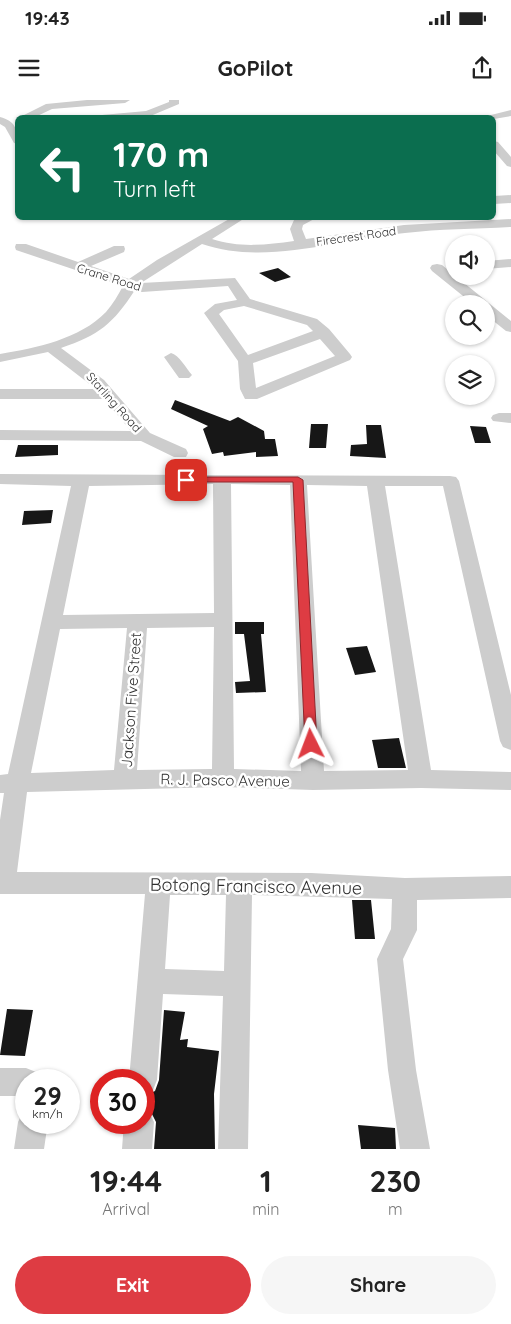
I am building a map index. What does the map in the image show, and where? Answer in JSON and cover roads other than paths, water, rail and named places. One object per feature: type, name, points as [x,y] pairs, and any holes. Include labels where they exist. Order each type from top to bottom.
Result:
[{"type":"street","points":[[30,115],[50,106],[125,100]]},
{"type":"street","points":[[134,115],[155,112],[174,104],[174,100]]},
{"type":"street","points":[[496,115],[511,112],[501,101]]},
{"type":"street","points":[[9,122],[15,135]]},
{"type":"street","points":[[496,146],[511,164]]},
{"type":"street","points":[[496,200],[511,200]]},
{"type":"street","points":[[0,358],[24,355],[50,347],[76,336],[109,317],[120,305],[136,280],[237,220]]},
{"type":"street","points":[[301,244],[296,229],[298,223],[305,220]]},
{"type":"street","name":"Firecrest Road","points":[[202,240],[242,250],[301,244],[404,229],[511,223]]},
{"type":"street","name":"Crane Road","points":[[21,247],[131,286],[142,288],[230,281],[233,282],[245,302]]},
{"type":"street","points":[[78,267],[119,249]]},
{"type":"street","points":[[495,264],[511,263]]},
{"type":"street","points":[[445,268],[437,268],[445,274]]},
{"type":"street","points":[[458,285],[471,295]]},
{"type":"street","points":[[245,302],[312,322],[324,332],[346,357],[251,396],[248,389],[245,361],[211,313],[220,308],[245,302]]},
{"type":"street","points":[[495,315],[511,328]]},
{"type":"street","points":[[245,361],[324,332]]},
{"type":"street","name":"Starling Road","points":[[50,347],[85,371],[108,394],[144,436],[180,453]]},
{"type":"street","points":[[171,357],[184,375]]},
{"type":"street","points":[[0,394],[108,394]]},
{"type":"street","points":[[0,435],[144,436]]},
{"type":"street","points":[[0,479],[81,481],[222,479],[450,481],[511,741]]},
{"type":"street","points":[[222,479],[224,620],[223,778]]},
{"type":"street","points":[[298,480],[313,781]]},
{"type":"street","points":[[374,480],[421,779]]},
{"type":"street","points":[[2,883],[9,784],[51,622],[81,481]]},
{"type":"street","points":[[51,622],[224,620]]},
{"type":"street","name":"Jackson Five Street","points":[[125,779],[138,621]]},
{"type":"street","name":"R. J. Pasco Avenue","points":[[9,784],[125,779],[223,778],[313,781],[421,779],[511,781]]},
{"type":"street","name":"Botong Francisco Avenue","points":[[2,883],[311,884],[405,889],[511,887]]},
{"type":"street","points":[[144,1069],[158,884]]},
{"type":"street","points":[[233,1149],[234,1018],[238,984],[239,884]]},
{"type":"street","points":[[405,889],[404,930],[390,959],[402,1070],[415,1149]]},
{"type":"street","points":[[151,981],[238,984]]},
{"type":"street","points":[[0,1082],[15,1082]]},
{"type":"street","points":[[28,1149],[31,1134]]},
{"type":"street","points":[[137,1149],[138,1134]]}]
